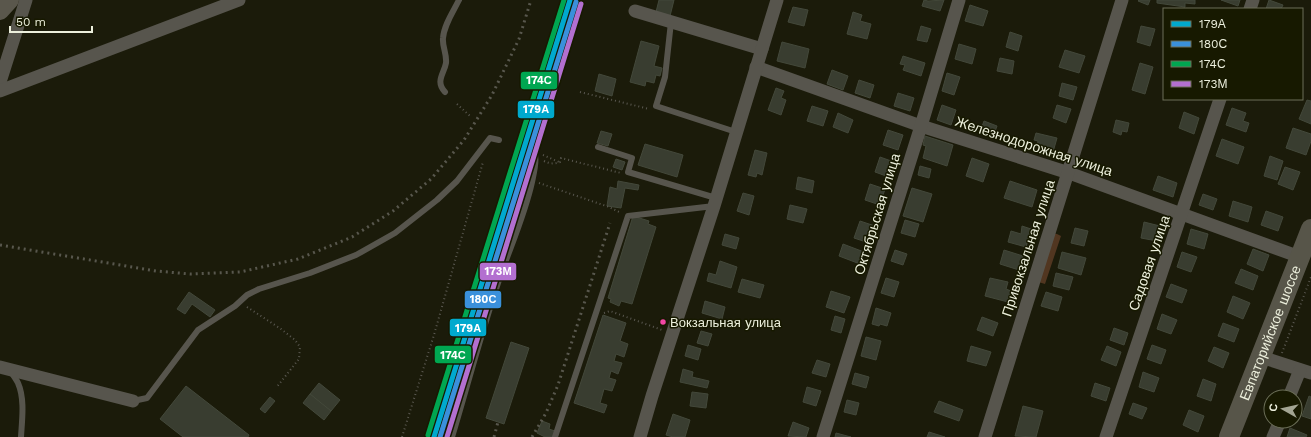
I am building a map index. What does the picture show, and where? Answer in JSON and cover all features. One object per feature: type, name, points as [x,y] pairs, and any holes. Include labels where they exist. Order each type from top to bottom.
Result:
[{"type":"main road","points":[[0,11],[10,0]]},
{"type":"main road","name":"Евпаторийское шоссе","points":[[1229,437],[1270,360],[1300,257],[1311,229]]},
{"type":"street","points":[[0,82],[26,0]]},
{"type":"street","points":[[0,91],[240,0]]},
{"type":"street","points":[[640,437],[715,202],[777,0]]},
{"type":"street","name":"Октябрьская улица","points":[[823,437],[959,0]]},
{"type":"street","name":"Привокзальная улица","points":[[985,437],[1122,0]]},
{"type":"street","points":[[635,12],[762,49]]},
{"type":"street","name":"Железнодорожная улица","points":[[756,67],[921,126],[1069,173],[1300,257]]},
{"type":"street","name":"Садовая улица","points":[[1106,437],[1220,100]]},
{"type":"street","points":[[1270,360],[1305,371],[1294,389]]},
{"type":"street","points":[[4,368],[134,401]]},
{"type":"lane","points":[[445,92],[441,88],[440,83],[446,58],[443,46],[444,29],[459,0]]},
{"type":"lane","points":[[671,22],[665,77],[656,106],[736,132]]},
{"type":"lane","points":[[134,401],[147,398],[198,330],[236,306],[247,295],[259,289],[310,273],[356,255],[396,233],[437,200],[457,181],[490,138],[499,140]]},
{"type":"lane","points":[[452,437],[500,277],[519,226],[532,181],[535,151],[529,145]]},
{"type":"lane","points":[[598,147],[632,158],[628,172],[715,202]]},
{"type":"lane","points":[[555,437],[594,315],[628,216],[715,202]]},
{"type":"lane","points":[[4,368],[18,382],[21,394],[21,437]]},
{"type":"path","points":[[578,0],[548,114],[535,151],[539,158],[548,163],[555,164],[560,162],[561,158],[623,174],[628,172]]},
{"type":"path","points":[[580,92],[651,110],[656,106]]},
{"type":"path","points":[[457,104],[470,116]]},
{"type":"path","points":[[535,151],[560,162]]},
{"type":"path","points":[[402,437],[434,335],[484,161]]},
{"type":"path","points":[[532,181],[609,207],[628,216]]},
{"type":"path","points":[[1270,360],[1311,277]]},
{"type":"path","points":[[236,306],[247,307],[281,329],[300,347],[299,358],[276,388]]},
{"type":"path","points":[[594,315],[610,311],[672,333]]},
{"type":"shaded area","points":[[1051,233],[1061,236],[1045,284],[1035,281]]},
{"type":"building","points":[[659,0],[674,0],[670,16],[656,12]]},
{"type":"building","points":[[924,0],[944,0],[940,11],[922,6]]},
{"type":"building","points":[[1150,0],[1148,5],[1138,1]]},
{"type":"building","points":[[1157,0],[1195,0],[1195,4],[1185,3],[1185,7],[1157,3]]},
{"type":"building","points":[[1221,0],[1240,0],[1238,6]]},
{"type":"building","points":[[1269,0],[1283,5],[1282,8],[1266,8]]},
{"type":"building","points":[[970,5],[988,11],[983,26],[965,21]]},
{"type":"building","points":[[793,7],[808,10],[804,26],[788,22]]},
{"type":"building","points":[[853,12],[862,15],[860,21],[871,24],[867,39],[847,34]]},
{"type":"building","points":[[921,26],[931,29],[927,42],[917,40]]},
{"type":"building","points":[[1141,26],[1155,29],[1150,46],[1137,42]]},
{"type":"building","points":[[1010,32],[1022,36],[1018,51],[1006,47]]},
{"type":"building","points":[[641,41],[659,46],[654,66],[662,68],[660,76],[656,75],[654,83],[646,81],[645,86],[630,82]]},
{"type":"building","points":[[782,42],[809,49],[805,68],[777,61]]},
{"type":"building","points":[[959,44],[976,49],[972,64],[955,59]]},
{"type":"building","points":[[1065,50],[1085,56],[1079,73],[1059,67]]},
{"type":"building","points":[[903,56],[925,63],[921,76],[903,70],[905,65],[900,64]]},
{"type":"building","points":[[1000,58],[1014,61],[1012,74],[997,71]]},
{"type":"building","points":[[1140,63],[1153,67],[1145,94],[1132,90]]},
{"type":"building","points":[[832,70],[848,76],[843,90],[827,84]]},
{"type":"building","points":[[947,73],[960,77],[954,95],[942,91]]},
{"type":"building","points":[[599,74],[616,79],[612,96],[595,91]]},
{"type":"building","points":[[859,80],[874,85],[870,98],[855,93]]},
{"type":"building","points":[[1062,83],[1077,87],[1073,100],[1059,96]]},
{"type":"building","points":[[776,88],[784,91],[781,98],[786,100],[781,115],[768,110]]},
{"type":"building","points":[[898,93],[914,98],[910,111],[894,106]]},
{"type":"building","points":[[1307,100],[1311,101],[1311,124],[1299,119]]},
{"type":"building","points":[[942,105],[956,110],[951,125],[937,120]]},
{"type":"building","points":[[1057,105],[1071,109],[1066,123],[1053,118]]},
{"type":"building","points":[[812,106],[828,111],[823,126],[807,121]]},
{"type":"building","points":[[1232,108],[1246,113],[1243,121],[1249,123],[1246,132],[1226,125]]},
{"type":"building","points":[[1184,112],[1199,118],[1194,134],[1179,128]]},
{"type":"building","points":[[838,113],[853,120],[848,133],[833,127]]},
{"type":"building","points":[[1116,120],[1129,123],[1127,132],[1122,131],[1121,135],[1113,132]]},
{"type":"building","points":[[984,121],[997,126],[993,137],[980,132]]},
{"type":"building","points":[[1293,128],[1311,134],[1311,141],[1306,155],[1286,148]]},
{"type":"building","points":[[888,130],[903,135],[898,150],[883,145]]},
{"type":"building","points":[[601,131],[612,134],[608,146],[597,143]]},
{"type":"building","points":[[1036,133],[1057,138],[1053,152],[1037,147],[1038,141],[1034,140]]},
{"type":"building","points":[[925,136],[953,145],[947,166],[923,158],[926,146],[923,145]]},
{"type":"building","points":[[1222,139],[1244,147],[1238,164],[1216,156]]},
{"type":"building","points":[[645,144],[683,155],[677,177],[638,165]]},
{"type":"building","points":[[755,150],[767,153],[762,175],[757,173],[756,177],[748,175]]},
{"type":"building","points":[[1270,156],[1283,161],[1277,180],[1264,176]]},
{"type":"building","points":[[880,157],[894,162],[889,177],[875,172]]},
{"type":"building","points":[[972,158],[989,164],[983,182],[966,176]]},
{"type":"building","points":[[616,159],[625,162],[622,170],[613,167]]},
{"type":"building","points":[[920,166],[931,169],[929,178],[918,175]]},
{"type":"building","points":[[1285,167],[1300,172],[1293,190],[1278,184]]},
{"type":"building","points":[[1158,176],[1177,183],[1173,197],[1153,190]]},
{"type":"building","points":[[798,177],[814,181],[812,193],[796,189]]},
{"type":"building","points":[[618,181],[639,185],[638,190],[625,188],[621,208],[607,206],[610,187],[617,189]]},
{"type":"building","points":[[1010,181],[1037,190],[1032,207],[1004,198]]},
{"type":"building","points":[[870,184],[885,189],[880,205],[865,200]]},
{"type":"building","points":[[912,188],[932,194],[923,222],[903,216]]},
{"type":"building","points":[[743,193],[754,196],[749,215],[737,211]]},
{"type":"building","points":[[1203,194],[1217,199],[1213,210],[1199,205]]},
{"type":"building","points":[[1233,201],[1252,207],[1248,222],[1229,216]]},
{"type":"building","points":[[790,205],[807,209],[803,223],[787,219]]},
{"type":"building","points":[[1266,211],[1283,217],[1278,231],[1261,225]]},
{"type":"building","points":[[633,216],[649,221],[648,224],[656,227],[632,304],[621,301],[619,306],[610,302],[611,299],[608,298]]},
{"type":"building","points":[[905,220],[919,224],[915,237],[901,233]]},
{"type":"building","points":[[860,221],[875,226],[869,243],[854,238]]},
{"type":"building","points":[[1144,222],[1160,226],[1157,241],[1141,238]]},
{"type":"building","points":[[1022,226],[1031,229],[1026,247],[1008,242],[1011,231],[1021,234]]},
{"type":"building","points":[[1075,228],[1088,231],[1084,246],[1071,243]]},
{"type":"building","points":[[1191,229],[1208,234],[1204,249],[1187,244]]},
{"type":"building","points":[[725,234],[739,238],[736,249],[722,245]]},
{"type":"building","points":[[843,244],[864,252],[860,264],[839,256]]},
{"type":"building","points":[[1253,249],[1269,255],[1263,271],[1247,264]]},
{"type":"building","points":[[895,250],[907,254],[903,265],[891,261]]},
{"type":"building","points":[[1004,250],[1023,256],[1019,270],[1000,264]]},
{"type":"building","points":[[1062,252],[1086,258],[1081,275],[1058,268]]},
{"type":"building","points":[[1182,252],[1197,257],[1191,272],[1177,267]]},
{"type":"building","points":[[720,261],[737,267],[731,288],[707,281],[709,273],[716,275]]},
{"type":"building","points":[[1241,269],[1258,276],[1253,290],[1235,283]]},
{"type":"building","points":[[1056,273],[1073,277],[1069,290],[1053,286]]},
{"type":"building","points":[[886,278],[899,282],[894,297],[881,293]]},
{"type":"building","points":[[990,278],[1008,282],[1006,289],[1011,291],[1008,302],[985,296]]},
{"type":"building","points":[[742,279],[764,285],[760,298],[738,292]]},
{"type":"building","points":[[1171,284],[1187,290],[1182,303],[1166,297]]},
{"type":"building","points":[[831,291],[850,297],[844,313],[826,307]]},
{"type":"building","points":[[189,292],[215,310],[210,317],[192,304],[185,314],[177,309]]},
{"type":"building","points":[[1046,292],[1062,297],[1058,311],[1041,306]]},
{"type":"building","points":[[1233,296],[1250,303],[1243,319],[1227,312]]},
{"type":"building","points":[[705,301],[725,307],[722,319],[702,313]]},
{"type":"building","points":[[876,308],[891,313],[887,326],[872,324]]},
{"type":"building","points":[[1162,314],[1177,320],[1171,334],[1157,329]]},
{"type":"building","points":[[603,315],[626,323],[620,341],[628,344],[624,357],[616,354],[614,361],[622,363],[618,374],[611,371],[609,378],[616,380],[612,391],[604,389],[600,403],[607,405],[604,413],[574,403]]},
{"type":"building","points":[[835,316],[845,319],[841,333],[831,330]]},
{"type":"building","points":[[982,317],[998,323],[993,336],[977,330]]},
{"type":"building","points":[[1223,323],[1239,329],[1234,342],[1218,336]]},
{"type":"building","points":[[1114,328],[1128,333],[1124,345],[1110,340]]},
{"type":"building","points":[[701,331],[712,334],[708,346],[697,343]]},
{"type":"building","points":[[866,337],[881,341],[876,360],[861,356]]},
{"type":"building","points":[[511,342],[529,348],[504,424],[486,418]]},
{"type":"building","points":[[688,345],[701,349],[698,360],[685,356]]},
{"type":"building","points":[[1152,345],[1166,350],[1161,364],[1147,359]]},
{"type":"building","points":[[971,346],[991,352],[986,366],[967,361]]},
{"type":"building","points":[[1107,346],[1121,352],[1116,366],[1101,360]]},
{"type":"building","points":[[1214,347],[1229,353],[1223,368],[1208,361]]},
{"type":"building","points":[[817,360],[830,364],[826,377],[812,373]]},
{"type":"building","points":[[683,369],[693,372],[692,377],[709,381],[707,388],[680,382]]},
{"type":"building","points":[[1143,372],[1159,378],[1154,392],[1139,387]]},
{"type":"building","points":[[855,373],[869,377],[866,388],[852,384]]},
{"type":"building","points":[[1203,379],[1216,384],[1211,401],[1197,396]]},
{"type":"building","points":[[319,383],[340,400],[331,411],[310,394]]},
{"type":"building","points":[[1095,383],[1110,388],[1106,401],[1091,396]]},
{"type":"building","points":[[186,386],[249,435],[248,437],[183,437],[160,419]]},
{"type":"building","points":[[807,387],[821,391],[816,406],[803,402]]},
{"type":"building","points":[[692,392],[708,394],[706,408],[690,406]]},
{"type":"building","points":[[310,394],[331,411],[324,420],[303,403]]},
{"type":"building","points":[[1309,396],[1311,397],[1311,419],[1303,416]]},
{"type":"building","points":[[270,397],[275,401],[265,413],[260,409]]},
{"type":"building","points":[[847,400],[859,403],[856,415],[844,412]]},
{"type":"building","points":[[939,401],[963,410],[959,421],[934,412]]},
{"type":"building","points":[[1133,403],[1147,408],[1142,419],[1129,414]]},
{"type":"building","points":[[1023,406],[1043,411],[1036,437],[1015,436]]},
{"type":"building","points":[[1189,410],[1204,416],[1198,432],[1183,425]]},
{"type":"building","points":[[673,414],[690,420],[685,437],[673,437],[666,435]]},
{"type":"building","points":[[542,421],[550,424],[549,429],[555,431],[554,437],[545,437],[537,433]]},
{"type":"building","points":[[793,422],[809,428],[806,437],[788,436]]},
{"type":"building","points":[[1290,429],[1307,435],[1306,437],[1287,437]]},
{"type":"building","points":[[929,432],[945,437],[927,437]]},
{"type":"building","points":[[836,433],[851,437],[835,437]]},
{"type":"railway","points":[[0,245],[156,271],[190,274],[240,272],[298,259],[352,237],[393,211],[431,179],[464,140],[492,95],[519,39],[531,0]]},
{"type":"railway","points":[[532,437],[546,413],[558,385],[610,223]]},
{"type":"railway","points":[[494,437],[498,422]]},
{"type":"transit line","name":"174С","points":[[428,435],[564,0]]},
{"type":"transit line","name":"179А","points":[[434,437],[570,0]]},
{"type":"transit line","name":"180С","points":[[440,437],[576,2]]},
{"type":"transit line","name":"173М","points":[[447,437],[581,4]]},
{"type":"place","name":"Вокзальная улица","points":[[663,322]]}]
